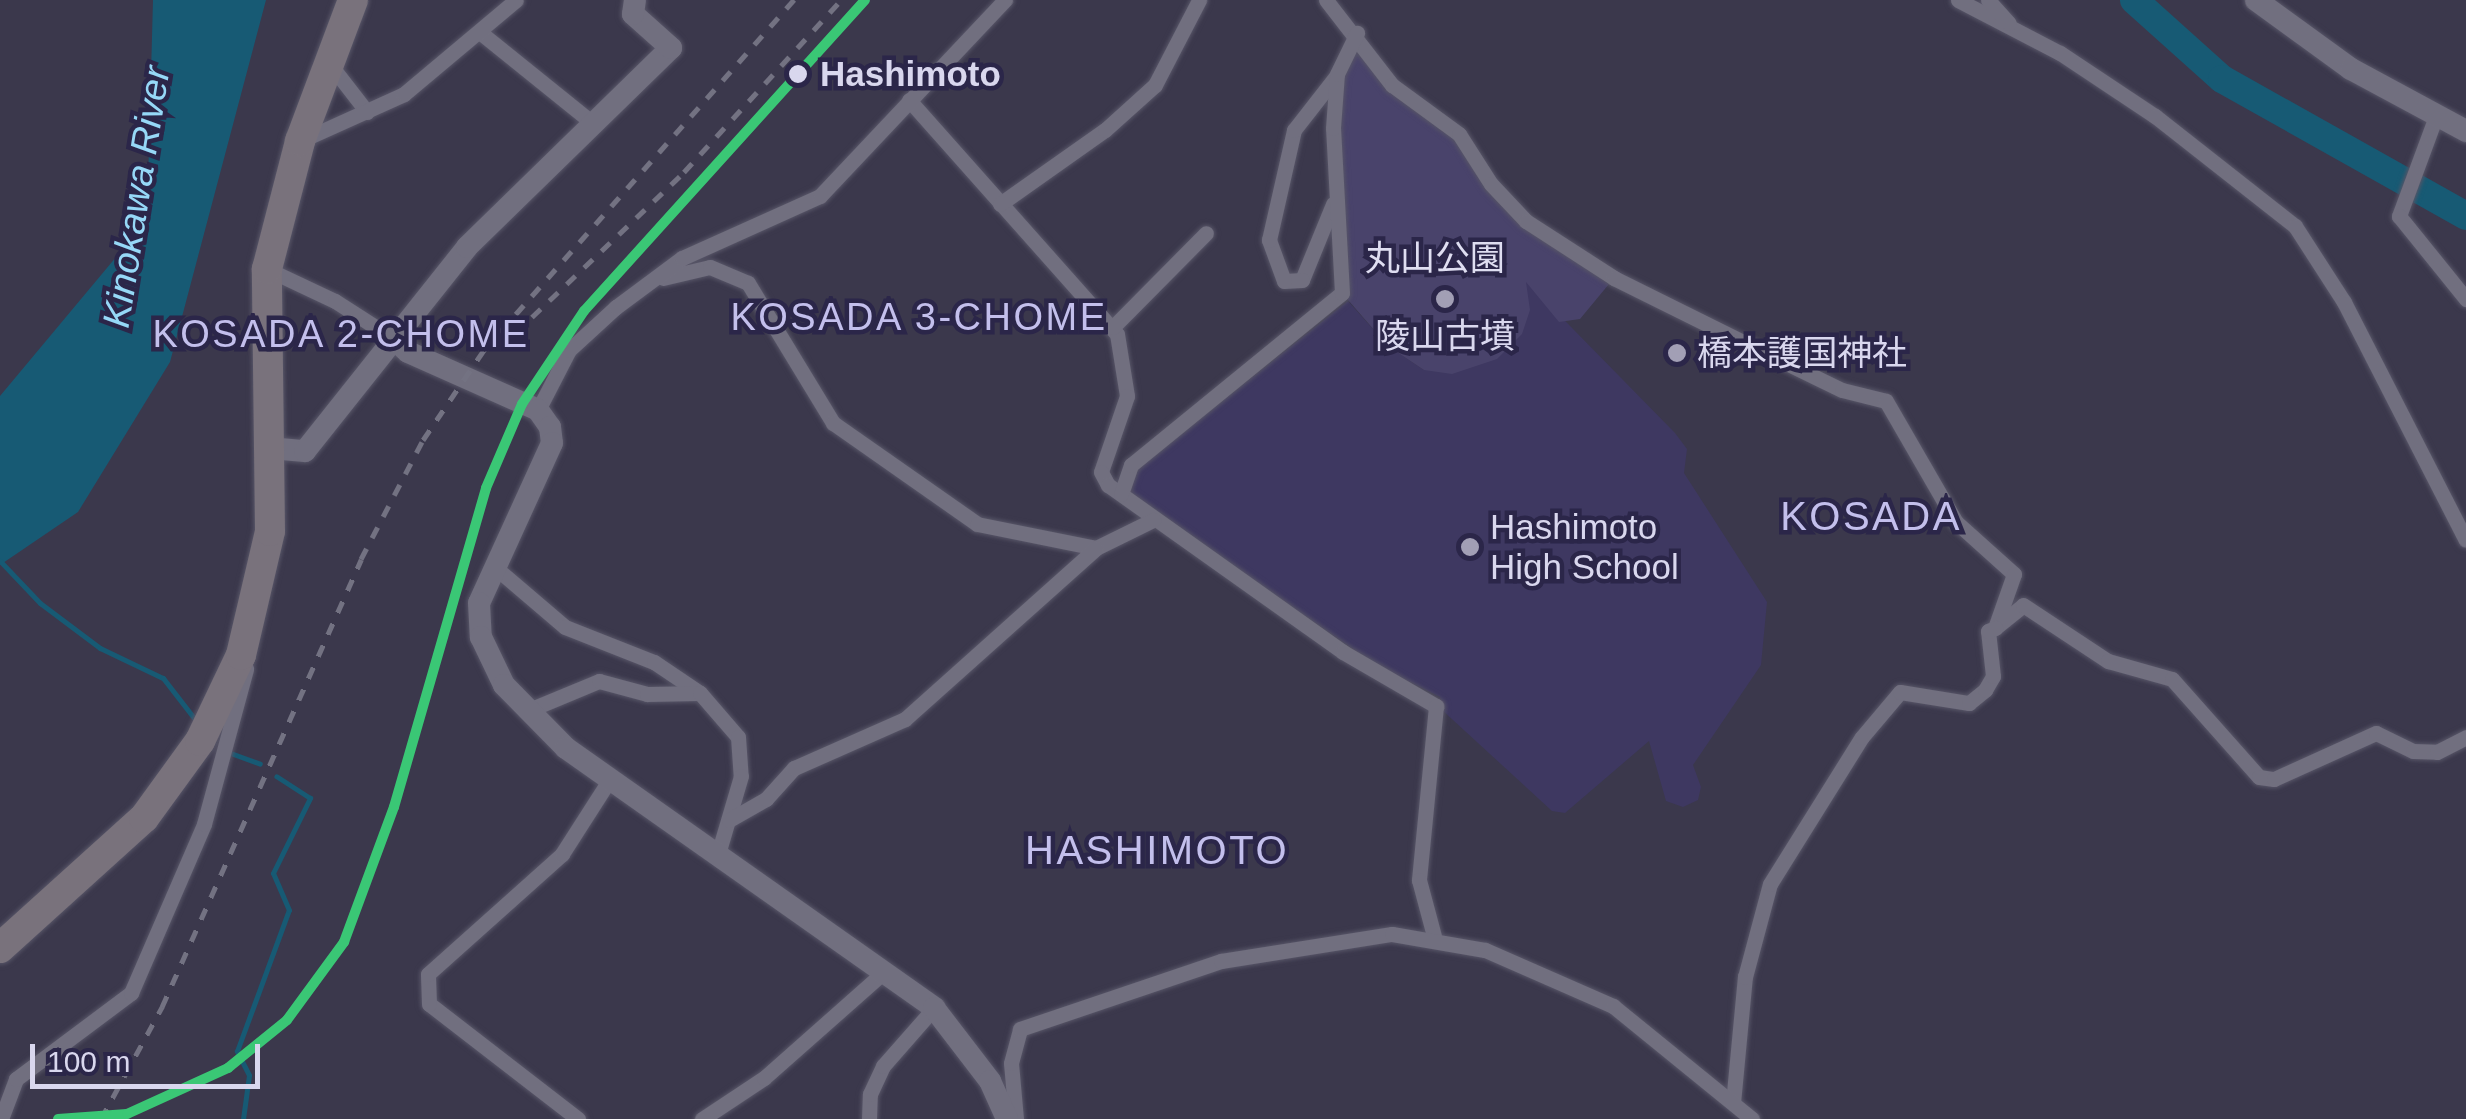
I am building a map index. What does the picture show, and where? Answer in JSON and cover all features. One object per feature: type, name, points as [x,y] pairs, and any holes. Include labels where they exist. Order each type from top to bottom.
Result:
[{"type":"highway","points":[[0,948],[144,818],[200,741],[250,630],[270,532],[267,269],[300,141],[353,0]]},
{"type":"street","points":[[300,141],[404,94],[516,0]]},
{"type":"street","points":[[269,448],[304,451],[466,247],[670,48],[633,14],[635,0]]},
{"type":"street","points":[[538,410],[569,350],[682,258],[820,196],[1005,0]]},
{"type":"street","points":[[1000,204],[1105,130],[1155,84],[1198,0]]},
{"type":"street","points":[[1326,0],[1357,33],[1392,85],[1459,134],[1491,184],[1526,221],[1614,278],[1842,390],[1886,401],[1956,522],[2014,574],[1995,628]]},
{"type":"street","points":[[1958,0],[2016,30],[2155,116],[2294,226],[2329,274],[2466,540]]},
{"type":"street","points":[[1988,0],[2016,30]]},
{"type":"street","points":[[2256,0],[2350,69],[2466,131]]},
{"type":"street","points":[[481,33],[595,125]]},
{"type":"street","points":[[1336,196],[1302,280],[1284,281],[1269,240],[1294,130],[1337,74],[1357,33]]},
{"type":"street","points":[[329,62],[367,112]]},
{"type":"street","points":[[1121,494],[1132,464],[1342,293],[1336,196],[1337,74]]},
{"type":"street","points":[[909,100],[1113,327],[1127,396],[1101,472],[1153,520],[1343,652],[1436,706],[1420,880],[1434,936]]},
{"type":"street","points":[[2436,116],[2398,216],[2466,298]]},
{"type":"street","points":[[1113,327],[1206,233]]},
{"type":"street","points":[[652,283],[710,267],[748,283],[832,423],[865,450],[976,524],[1096,548]]},
{"type":"street","points":[[267,269],[336,301],[408,352],[538,410],[547,418],[552,443],[479,603],[482,637],[504,686],[610,778],[934,1008],[990,1081],[1007,1119]]},
{"type":"street","points":[[729,820],[766,799],[794,768],[905,719],[1096,548],[1153,520]]},
{"type":"street","points":[[497,569],[566,627],[654,662],[700,693],[738,737],[741,776],[718,854]]},
{"type":"street","points":[[1732,1103],[1745,977],[1770,884],[1862,737],[1900,692],[1969,703],[1985,690],[1993,676],[1988,632],[2023,605],[2108,661],[2172,679],[2259,776],[2274,780],[2376,733],[2413,751],[2437,752],[2466,737]]},
{"type":"street","points":[[2,1116],[16,1079],[131,993],[204,824],[220,756],[240,696],[250,630]]},
{"type":"street","points":[[528,710],[599,681],[647,694],[700,693]]},
{"type":"street","points":[[578,1119],[429,1004],[428,974],[562,854],[610,778]]},
{"type":"street","points":[[1016,1119],[1010,1063],[1020,1029],[1222,961],[1331,939],[1434,936],[1485,950],[1613,1006],[1752,1119]]},
{"type":"street","points":[[702,1119],[764,1078],[885,971]]},
{"type":"street","points":[[869,1119],[870,1094],[883,1066],[934,1008]]},
{"type":"shaded area","name":"Hashimoto High School","points":[[1525,280],[1675,433],[1687,449],[1684,473],[1767,602],[1761,665],[1693,765],[1701,787],[1698,800],[1683,807],[1666,801],[1649,741],[1565,813],[1552,811],[1441,709],[1440,697],[1378,666],[1128,494],[1128,476],[1348,301],[1388,346],[1424,370]]},
{"type":"green space","name":"丸山公園","points":[[1357,33],[1388,80],[1459,134],[1525,220],[1614,278],[1580,319],[1559,322],[1526,282],[1530,310],[1522,334],[1497,359],[1452,374],[1424,370],[1388,346],[1342,293],[1337,74]]},
{"type":"water","points":[[153,0],[266,0],[170,362],[78,512],[0,565],[0,396],[147,220]]},
{"type":"waterway","points":[[2134,0],[2222,79],[2466,216]]},
{"type":"waterway","points":[[0,561],[40,603],[100,648],[163,678],[197,722]]},
{"type":"waterway","points":[[225,751],[260,764]]},
{"type":"waterway","points":[[243,1119],[249,1075],[237,1051],[289,910],[273,873],[310,798],[276,776]]},
{"type":"railway","points":[[101,1119],[162,1007],[361,559],[423,440],[484,350],[794,0]]},
{"type":"railway","points":[[532,317],[684,172],[841,0]]},
{"type":"transit line","points":[[58,1119],[127,1114],[228,1068],[287,1020],[344,942],[394,807],[486,488],[522,404],[584,311],[865,0]]},
{"type":"place","name":"Hashimoto","points":[[798,74]]},
{"type":"place","name":"陵山古墳","points":[[1445,299]]},
{"type":"place","name":"橋本護国神社","points":[[1677,353]]},
{"type":"place","name":"Hashimoto High School","points":[[1470,547]]},
{"type":"district","name":"KOSADA 3-CHOME","points":[[919,318]]},
{"type":"district","name":"KOSADA 2-CHOME","points":[[341,335]]},
{"type":"district","name":"KOSADA","points":[[1871,516]]},
{"type":"district","name":"HASHIMOTO","points":[[1157,850]]},
{"type":"water label","name":"Kinokawa River","points":[[137,197]]}]
